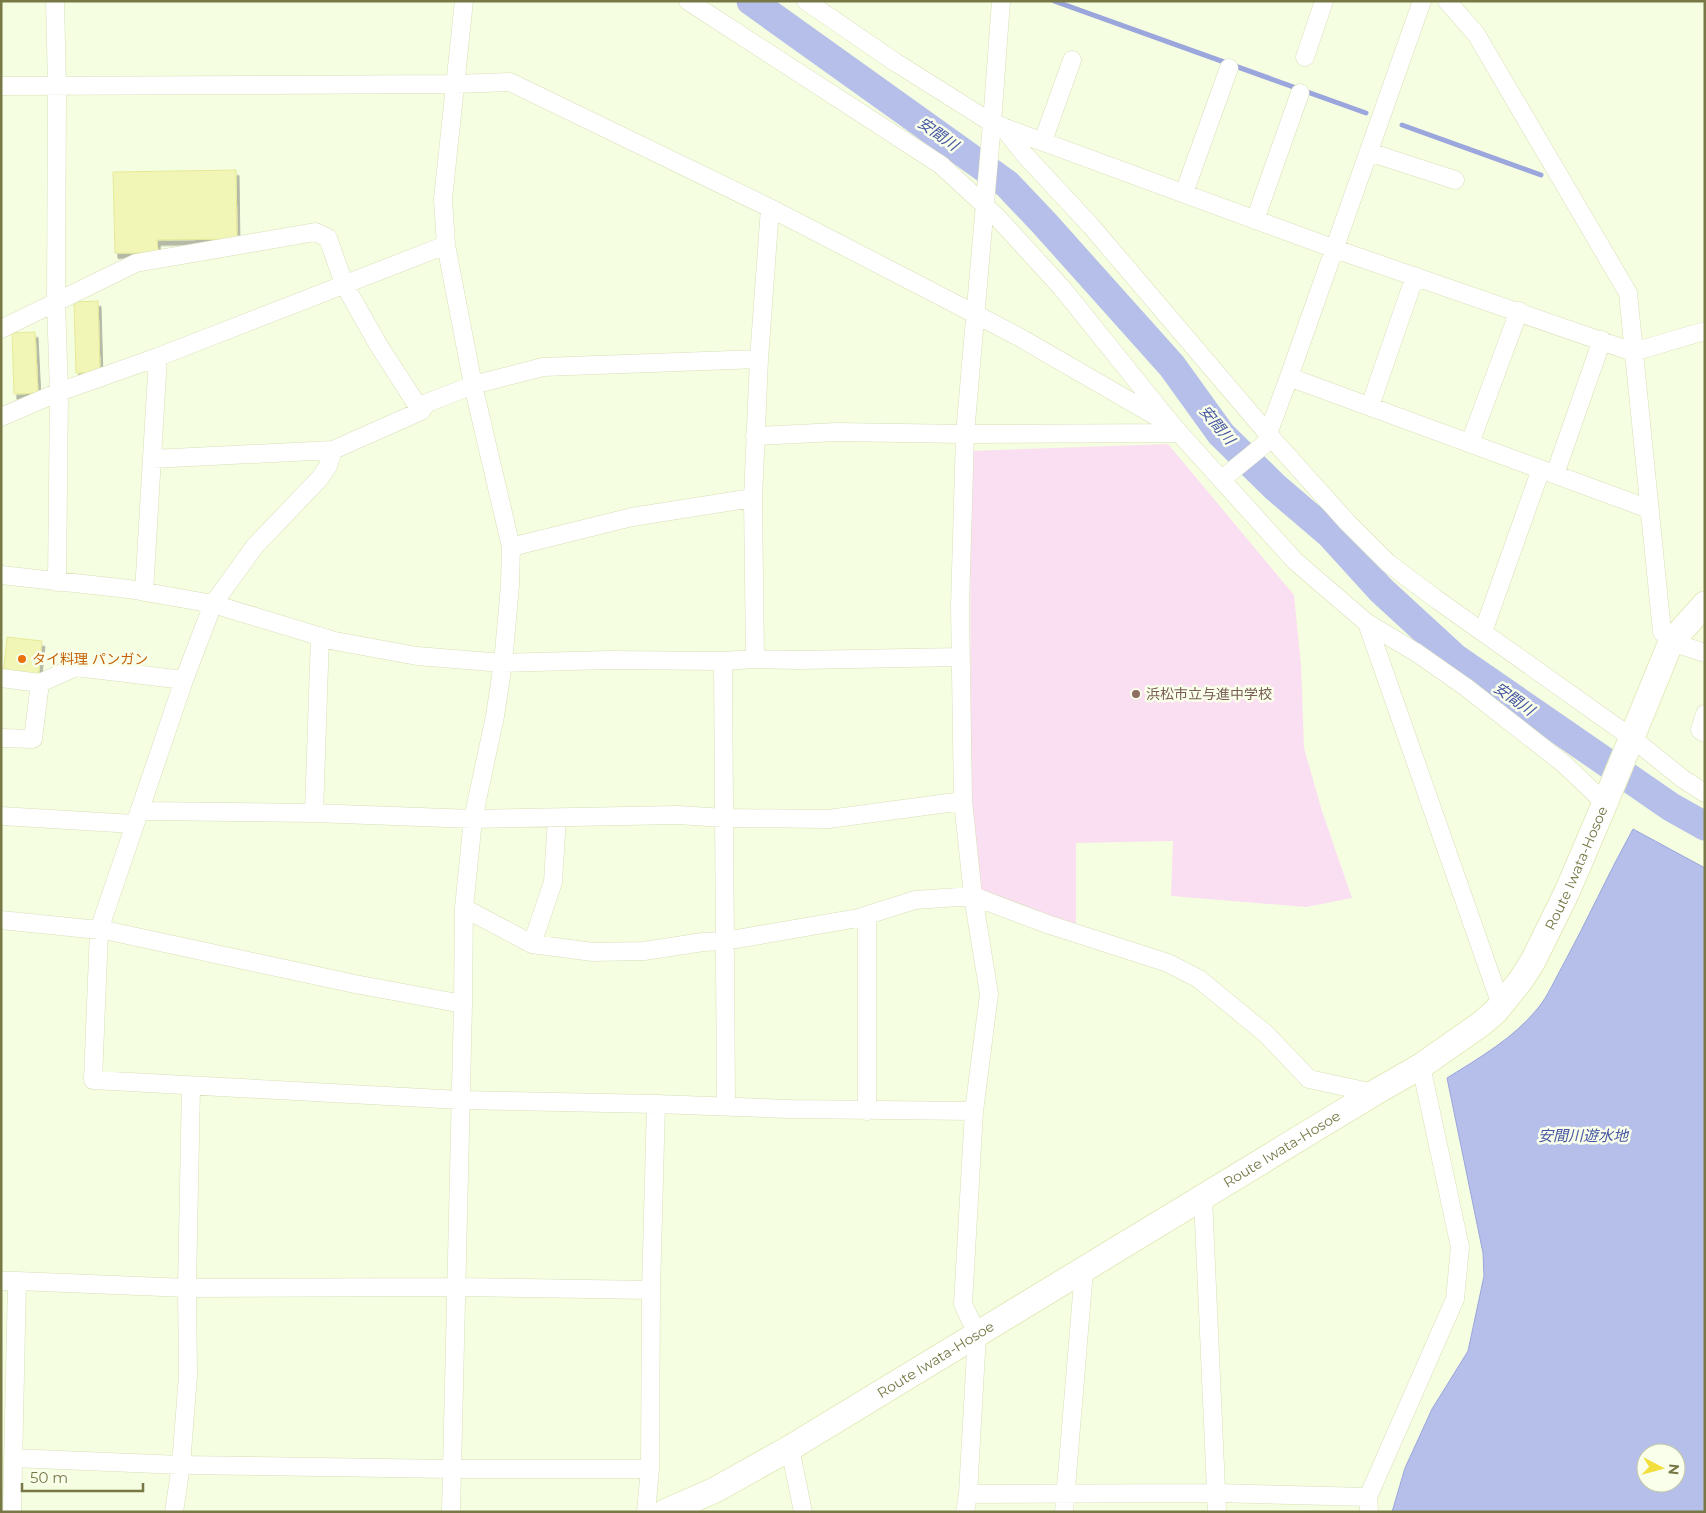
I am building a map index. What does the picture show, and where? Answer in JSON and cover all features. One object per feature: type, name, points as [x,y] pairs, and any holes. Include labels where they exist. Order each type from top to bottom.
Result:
[{"type":"main road","name":"Route Iwata-Hosoe","points":[[665,1512],[716,1490],[790,1448],[1421,1066],[1480,1024],[1501,1005],[1533,961],[1567,892],[1670,642],[1705,604]]},
{"type":"street","points":[[55,1],[57,86],[56,302],[59,392],[57,582]]},
{"type":"street","points":[[451,1512],[464,908],[473,819],[495,716],[503,663],[510,585],[511,547],[473,385],[446,245],[443,199],[464,1]]},
{"type":"street","points":[[688,1],[941,164],[986,201],[1062,288],[1176,430],[1226,476],[1295,561],[1367,623],[1417,653],[1467,688],[1564,764],[1605,803]]},
{"type":"street","points":[[806,1],[995,127],[1024,154],[1091,226],[1267,438],[1346,522],[1388,562],[1632,738],[1683,779],[1705,793]]},
{"type":"street","points":[[965,1512],[968,1494],[977,1334],[963,1304],[974,1112],[989,994],[973,896],[963,801],[960,606],[965,434],[986,201],[995,127],[1001,1]]},
{"type":"street","points":[[1305,57],[1324,1]]},
{"type":"street","points":[[1226,476],[1267,438],[1422,1]]},
{"type":"street","points":[[1447,1],[1476,34],[1628,294],[1662,632],[1670,642],[1705,653]]},
{"type":"street","points":[[1043,141],[1072,60]]},
{"type":"street","points":[[1184,193],[1229,68]]},
{"type":"street","points":[[1,86],[455,84],[510,82],[770,208],[975,314],[1027,342],[1176,430]]},
{"type":"street","points":[[1255,220],[1300,93]]},
{"type":"street","points":[[995,127],[1043,141],[1335,249],[1519,311],[1633,352],[1705,331]]},
{"type":"street","points":[[1369,152],[1455,180]]},
{"type":"street","points":[[756,659],[753,498],[759,359],[770,208]]},
{"type":"street","points":[[1,329],[136,263],[315,232],[328,238],[344,284],[379,346],[421,412]]},
{"type":"street","points":[[1,417],[59,392],[158,357],[446,245]]},
{"type":"street","points":[[1370,406],[1415,276]]},
{"type":"street","points":[[1470,443],[1519,311]]},
{"type":"street","points":[[1483,632],[1602,340]]},
{"type":"street","points":[[144,592],[158,357]]},
{"type":"street","points":[[152,459],[334,450],[421,412],[427,402],[473,385],[543,367],[759,359]]},
{"type":"street","points":[[1289,377],[1650,509]]},
{"type":"street","points":[[755,436],[837,432],[965,434],[1176,430]]},
{"type":"street","points":[[334,450],[328,466],[320,478],[255,546],[213,604],[184,680],[99,930],[93,1080],[460,1100],[974,1112]]},
{"type":"street","points":[[511,547],[632,517],[753,498]]},
{"type":"street","points":[[1,575],[144,592],[213,604],[335,640],[417,656],[503,663],[609,660],[723,661],[961,657]]},
{"type":"street","points":[[1367,623],[1501,1005]]},
{"type":"street","points":[[314,814],[320,636]]},
{"type":"street","points":[[723,661],[726,1106]]},
{"type":"street","points":[[1,678],[40,683],[76,667],[184,680]]},
{"type":"street","points":[[1,738],[33,739],[40,683]]},
{"type":"street","points":[[1705,714],[1700,730],[1705,733]]},
{"type":"street","points":[[1,816],[136,818],[314,814],[473,819],[678,815],[724,818],[828,819],[963,801]]},
{"type":"street","points":[[532,944],[553,882],[557,818]]},
{"type":"street","points":[[464,908],[532,944],[593,952],[644,951],[703,942],[725,941],[858,918],[915,900],[973,896],[1047,924],[1168,963],[1199,978],[1266,1034],[1309,1079],[1374,1093]]},
{"type":"street","points":[[867,916],[867,1111]]},
{"type":"street","points":[[1,920],[99,930],[355,984],[463,1004]]},
{"type":"street","points":[[968,1494],[1217,1493],[1369,1504],[1455,1299],[1460,1246],[1421,1066]]},
{"type":"street","points":[[174,1512],[181,1465],[188,1374],[187,1288],[191,1086]]},
{"type":"street","points":[[646,1512],[650,1469],[651,1290],[656,1104]]},
{"type":"street","points":[[1203,1198],[1217,1512]]},
{"type":"street","points":[[1064,1512],[1084,1270]]},
{"type":"street","points":[[12,1512],[13,1458],[7,1414],[9,1281],[187,1288],[456,1287],[651,1290]]},
{"type":"street","points":[[790,1448],[802,1512]]},
{"type":"street","points":[[13,1458],[181,1465],[452,1469],[650,1469]]},
{"type":"shaded area","name":"浜松市立与進中学校","points":[[1168,444],[1294,595],[1301,665],[1304,748],[1322,811],[1352,898],[1306,907],[1171,896],[1173,841],[1076,843],[1076,928],[971,891],[970,451]]},
{"type":"water","name":"安間川遊水地","points":[[1633,829],[1705,868],[1705,1512],[1392,1512],[1405,1468],[1432,1409],[1468,1351],[1484,1276],[1483,1253],[1447,1078],[1484,1055],[1529,1019],[1542,1003]]},
{"type":"building","points":[[236,170],[237,239],[157,240],[158,253],[115,253],[113,172]]},
{"type":"building","points":[[98,301],[100,372],[76,373],[74,302]]},
{"type":"building","points":[[35,332],[38,393],[14,394],[12,333]]},
{"type":"building","name":"タイ料理 パンガン","points":[[7,637],[42,641],[38,680],[3,677]]},
{"type":"waterway","name":"安間川","points":[[751,1],[1007,184],[1172,366],[1221,434],[1275,487],[1330,534],[1381,590],[1455,658],[1671,807],[1705,826]]},
{"type":"waterway","points":[[1054,1],[1366,113]]},
{"type":"waterway","points":[[1402,125],[1541,175]]},
{"type":"place","name":"タイ料理 パンガン","points":[[22,659]]},
{"type":"place","name":"浜松市立与進中学校","points":[[1136,694]]}]
